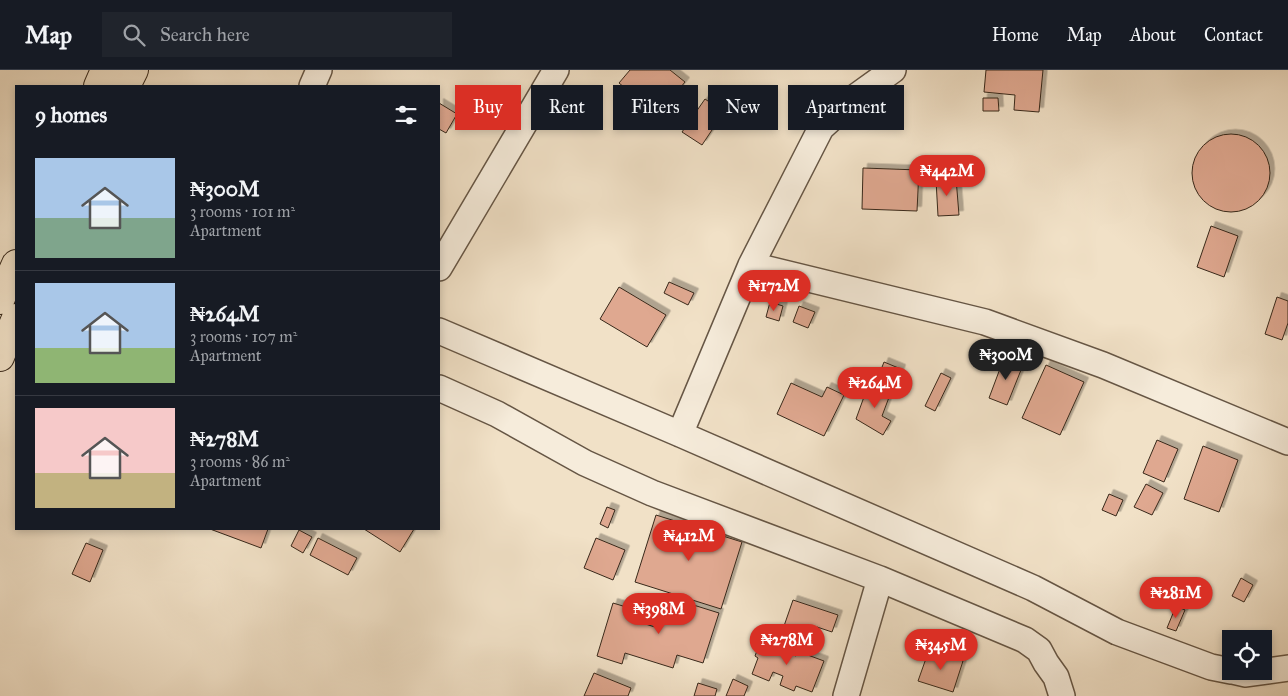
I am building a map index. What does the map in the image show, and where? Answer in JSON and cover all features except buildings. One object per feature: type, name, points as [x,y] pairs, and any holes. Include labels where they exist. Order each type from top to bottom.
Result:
[{"type":"highway","points":[[98,85],[105,70]]},
{"type":"highway","points":[[126,85],[134,70]]},
{"type":"highway","points":[[0,300],[15,266]]},
{"type":"highway","points":[[0,357],[15,320]]},
{"type":"street","points":[[312,85],[319,70]]},
{"type":"street","points":[[440,266],[556,70]]},
{"type":"street","points":[[680,434],[750,264],[821,128],[854,98],[892,70]]},
{"type":"street","points":[[750,264],[985,322],[1103,365],[1288,442]]},
{"type":"street","points":[[440,331],[1033,588],[1117,632],[1211,667],[1222,669]]},
{"type":"street","points":[[440,388],[497,414],[585,463],[652,493],[880,579],[1025,640],[1039,650],[1056,677],[1062,696]]},
{"type":"street","points":[[846,696],[880,579]]},
{"type":"street","points":[[1272,670],[1288,668]]}]
